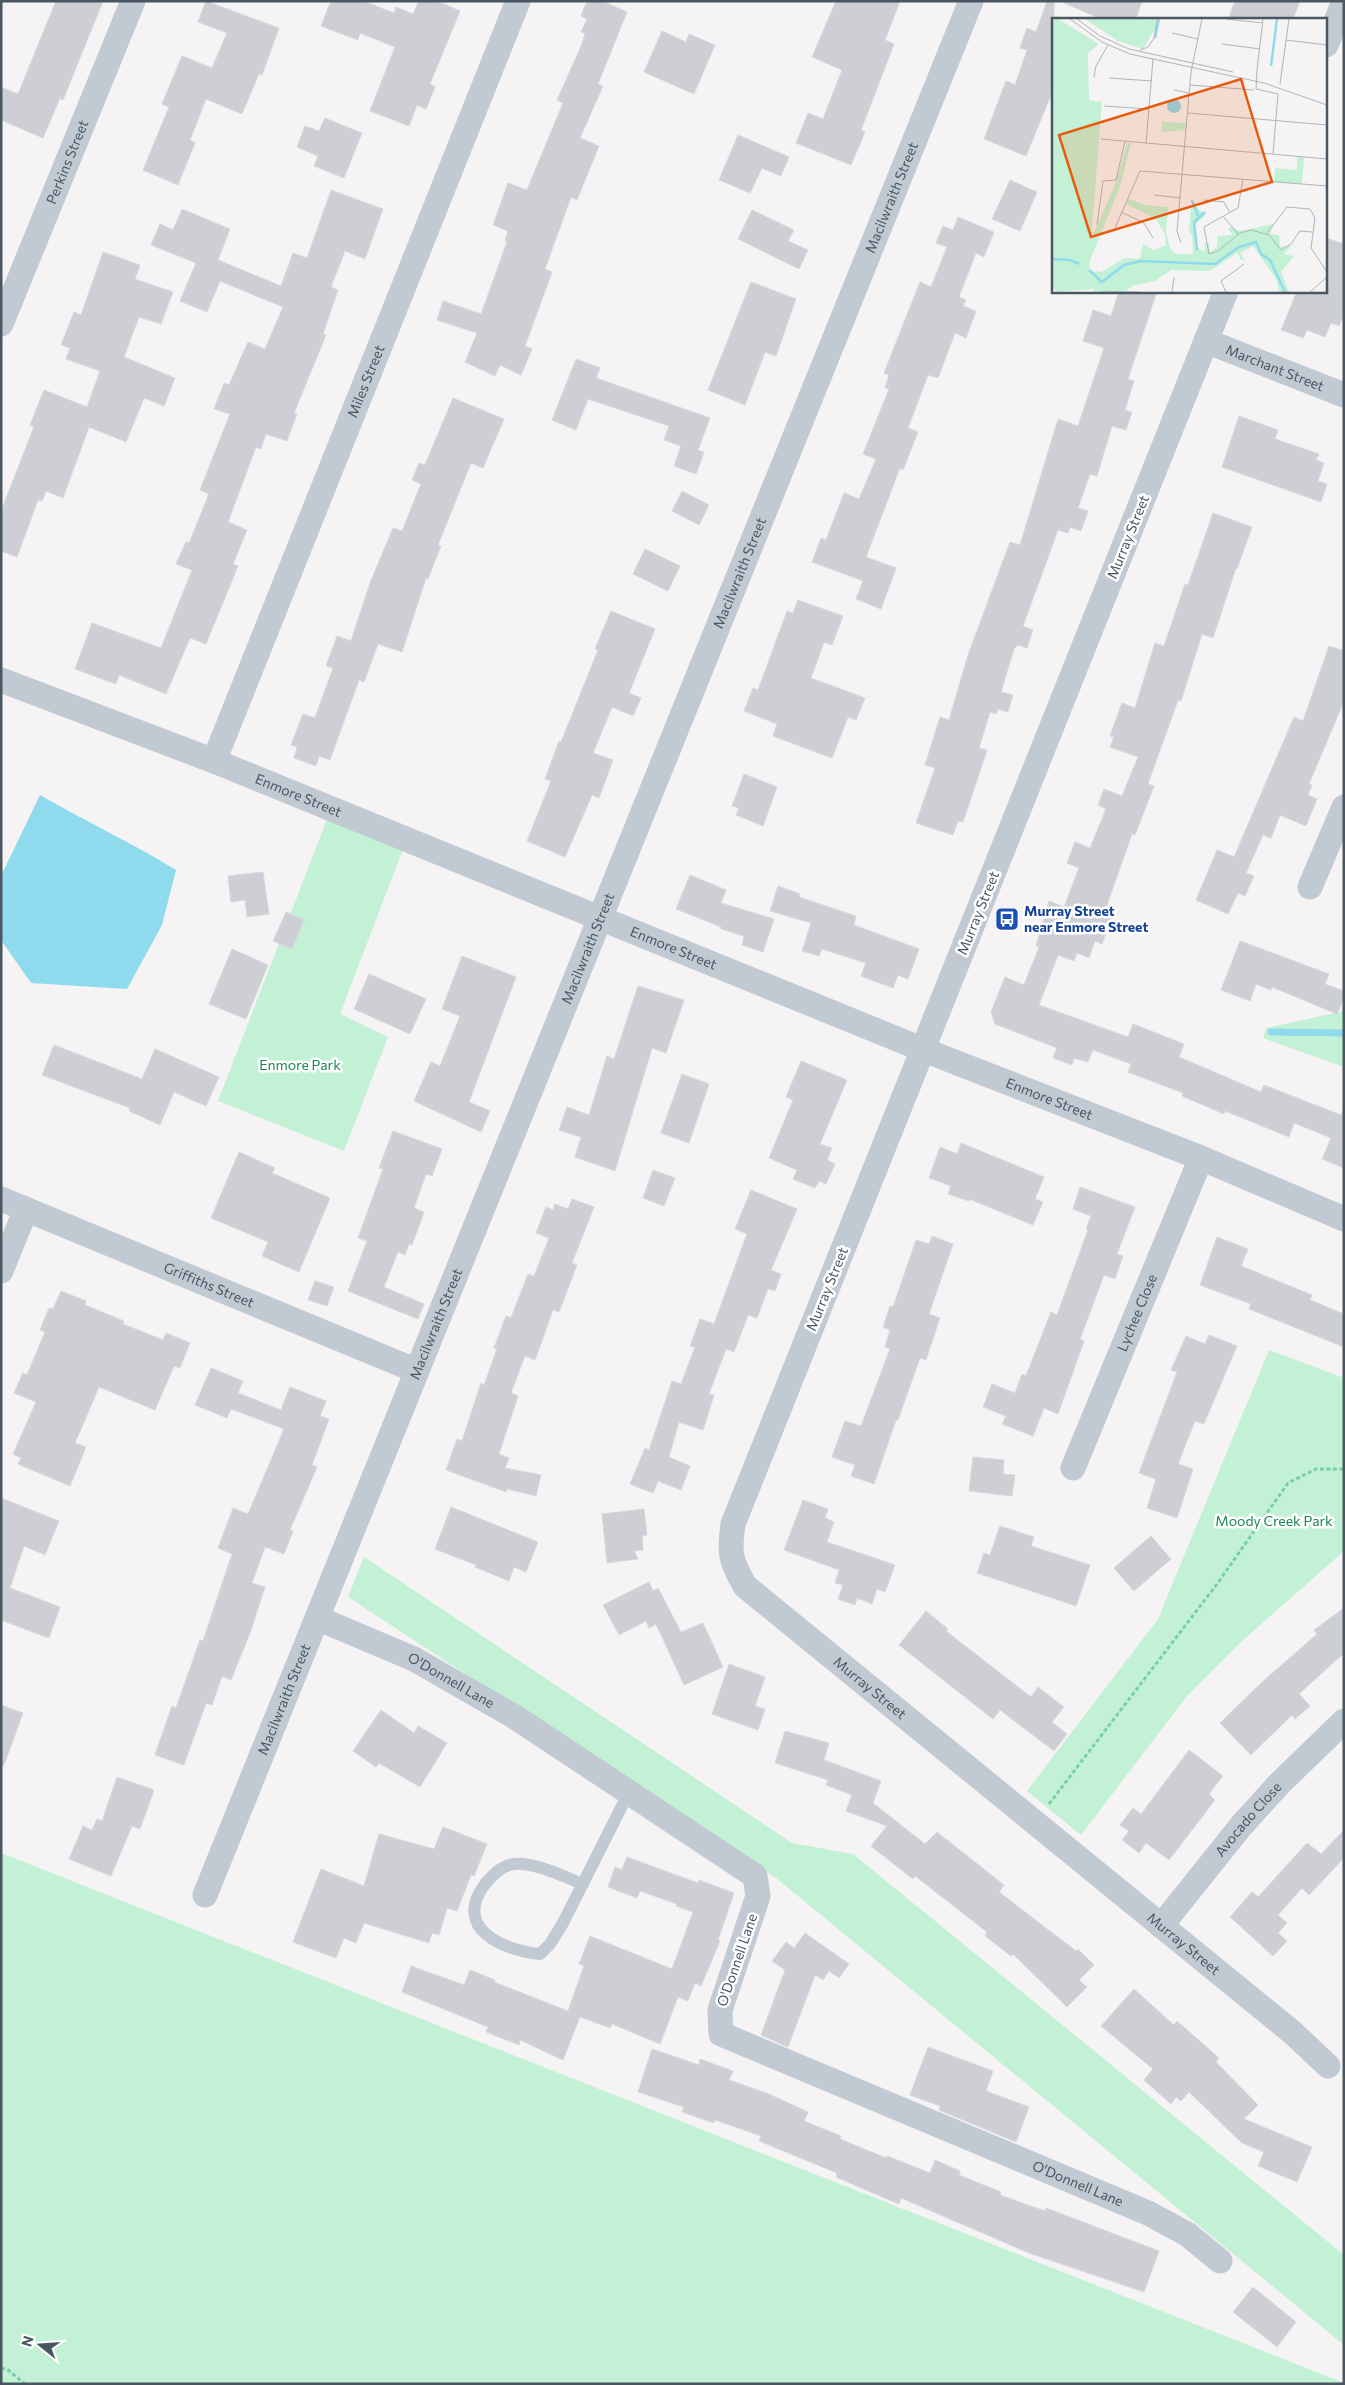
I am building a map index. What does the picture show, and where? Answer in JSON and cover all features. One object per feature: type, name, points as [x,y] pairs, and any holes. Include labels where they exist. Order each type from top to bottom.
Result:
[{"type":"street","name":"Perkins Street","points":[[1,324],[133,1]]},
{"type":"street","name":"Miles Street","points":[[214,761],[518,1]]},
{"type":"street","name":"Macilwraith Street","points":[[205,1895],[971,1]]},
{"type":"street","points":[[1328,40],[1344,2]]},
{"type":"street","name":"Murray Street","points":[[1226,292],[733,1524],[729,1549],[734,1567],[745,1586],[1336,2069]]},
{"type":"street","name":"Marchant Street","points":[[1206,342],[1344,395]]},
{"type":"street","name":"Enmore Street","points":[[1,680],[214,761],[406,841],[600,917],[924,1050],[1201,1158],[1344,1219]]},
{"type":"street","points":[[1310,887],[1344,807]]},
{"type":"street","name":"Lychee Close","points":[[1073,1468],[1201,1158]]},
{"type":"street","name":"Griffiths Street","points":[[1,1199],[417,1371]]},
{"type":"street","points":[[1,1271],[26,1209]]},
{"type":"street","name":"O'Donnell Lane","points":[[317,1618],[393,1649],[439,1672],[523,1722],[755,1876],[758,1896],[720,2010],[721,2034],[1148,2213],[1188,2234],[1220,2261]]},
{"type":"street","name":"Avocado Close","points":[[1161,1926],[1241,1826],[1279,1784],[1344,1721]]},
{"type":"lane","points":[[583,1884],[548,1869],[513,1864],[494,1873],[477,1895],[474,1917],[484,1934],[502,1946],[524,1953],[540,1954],[550,1944],[563,1923],[583,1884],[629,1792]]},
{"type":"path","points":[[1035,1823],[1217,1584],[1288,1483],[1316,1469],[1344,1469]]},
{"type":"path","points":[[1,2368],[8,2370],[25,2384]]},
{"type":"green space","name":"Enmore Park","points":[[331,809],[406,841],[340,1014],[388,1037],[344,1151],[218,1101]]},
{"type":"green space","points":[[1344,1011],[1344,1067],[1263,1038],[1266,1028]]},
{"type":"green space","name":"Moody Creek Park","points":[[1269,1350],[1344,1378],[1344,1551],[1241,1642],[1187,1696],[1081,1835],[1027,1791],[1158,1619]]},
{"type":"green space","points":[[364,1557],[792,1843],[853,1854],[1344,2255],[1344,2345],[776,1878],[348,1597]]},
{"type":"green space","points":[[1,1853],[1344,2383],[1344,2384],[1,2384]]},
{"type":"water","points":[[40,795],[176,870],[162,925],[127,989],[31,983],[1,940],[1,876]]},
{"type":"building","points":[[56,1],[103,1],[63,100],[60,98],[43,138],[1,120],[1,87],[18,94]]},
{"type":"building","points":[[206,1],[279,28],[262,75],[259,74],[242,114],[206,99],[190,140],[195,143],[178,185],[143,170],[169,107],[162,104],[182,56],[212,68],[227,33],[198,22]]},
{"type":"building","points":[[331,1],[363,1],[394,13],[396,7],[413,14],[419,1],[437,1],[460,11],[430,84],[435,87],[426,109],[417,105],[409,126],[370,111],[395,47],[360,33],[358,40],[321,26]]},
{"type":"building","points":[[587,1],[602,1],[627,12],[598,84],[603,86],[580,138],[599,146],[577,200],[571,197],[545,269],[552,272],[525,346],[532,349],[521,375],[500,365],[495,376],[465,362],[477,333],[437,320],[443,301],[481,314],[507,242],[505,241],[508,231],[493,225],[508,183],[527,190],[563,103],[557,100],[582,44],[585,33],[581,32],[587,19],[581,16]]},
{"type":"building","points":[[836,1],[900,1],[885,40],[894,44],[861,130],[865,132],[851,165],[796,143],[808,113],[823,119],[842,70],[812,57]]},
{"type":"building","points":[[1047,1],[1054,1],[1054,18],[1052,18],[1052,93],[1026,156],[984,139],[1006,81],[1015,85],[1027,50],[1020,48],[1027,28],[1036,32]]},
{"type":"building","points":[[1060,1],[1142,1],[1136,18],[1099,18]]},
{"type":"building","points":[[1235,1],[1300,1],[1293,18],[1228,18]]},
{"type":"building","points":[[662,31],[686,42],[689,34],[715,45],[694,94],[644,72]]},
{"type":"building","points":[[325,118],[362,133],[344,178],[314,166],[318,156],[297,147],[305,126],[319,131]]},
{"type":"building","points":[[738,135],[789,157],[781,176],[762,168],[750,193],[719,180]]},
{"type":"building","points":[[1010,180],[1037,192],[1020,231],[992,219]]},
{"type":"building","points":[[331,190],[383,209],[365,259],[345,251],[331,287],[338,290],[323,334],[326,335],[294,413],[297,414],[287,441],[266,434],[261,449],[256,447],[228,522],[247,530],[233,564],[238,566],[206,644],[190,638],[166,694],[119,675],[116,684],[75,669],[92,623],[161,648],[192,570],[176,564],[186,542],[189,543],[209,494],[200,490],[230,414],[214,409],[224,383],[229,385],[248,342],[265,349],[283,307],[220,281],[207,312],[180,301],[196,263],[151,245],[160,224],[173,230],[182,209],[230,229],[218,260],[281,286],[293,253],[307,258]]},
{"type":"building","points":[[752,210],[794,230],[788,241],[808,250],[799,269],[738,239]]},
{"type":"building","points":[[958,217],[994,232],[984,257],[976,253],[959,297],[966,300],[963,306],[976,311],[966,338],[955,333],[938,378],[928,375],[908,428],[918,432],[903,470],[900,468],[866,557],[896,568],[881,609],[856,599],[863,581],[812,562],[821,538],[826,540],[844,493],[859,499],[876,459],[863,454],[889,389],[885,388],[889,375],[884,373],[920,282],[931,287],[947,247],[936,243],[943,226],[953,230]]},
{"type":"building","points":[[1328,239],[1344,244],[1344,315],[1339,326],[1331,323],[1325,337],[1307,330],[1303,338],[1281,330],[1297,292],[1328,292]]},
{"type":"building","points":[[103,252],[140,265],[135,279],[173,292],[161,324],[139,317],[124,357],[175,378],[164,406],[144,398],[126,442],[89,427],[63,498],[46,491],[42,501],[38,500],[17,557],[1,551],[1,511],[34,427],[30,425],[44,390],[87,407],[100,371],[66,359],[70,348],[61,345],[74,312],[81,315]]},
{"type":"building","points":[[751,282],[796,299],[776,356],[765,352],[745,405],[708,390]]},
{"type":"building","points":[[1119,292],[1157,292],[1128,379],[1134,381],[1125,410],[1132,412],[1126,430],[1112,426],[1097,476],[1090,474],[1078,508],[1088,511],[1081,531],[1070,527],[1068,533],[1058,530],[1023,626],[1033,630],[1027,648],[1018,645],[1014,649],[1001,692],[1013,695],[1008,712],[998,709],[996,714],[990,712],[979,748],[987,750],[963,822],[958,821],[953,835],[916,823],[935,768],[925,765],[940,717],[949,720],[968,655],[1010,542],[1020,545],[1058,419],[1078,426],[1104,348],[1083,341],[1093,310],[1111,316]]},
{"type":"building","points":[[576,359],[600,368],[596,378],[710,418],[698,450],[704,452],[696,474],[674,466],[681,446],[664,440],[669,426],[588,399],[576,430],[552,420]]},
{"type":"building","points":[[453,398],[504,419],[483,468],[471,463],[438,545],[441,546],[428,579],[426,578],[402,652],[378,644],[364,682],[359,680],[330,760],[319,756],[316,766],[294,758],[297,747],[291,745],[303,714],[315,718],[333,668],[326,666],[337,636],[351,641],[370,583],[393,528],[402,531],[421,484],[412,480],[419,463],[425,465]]},
{"type":"building","points":[[1239,416],[1278,430],[1275,439],[1319,454],[1316,460],[1324,463],[1318,481],[1327,484],[1321,502],[1222,467]]},
{"type":"building","points":[[682,491],[709,505],[699,525],[672,511]]},
{"type":"building","points":[[1213,513],[1252,527],[1236,568],[1213,638],[1202,634],[1181,701],[1178,700],[1148,784],[1154,786],[1135,835],[1132,834],[1103,916],[1111,919],[1102,944],[1095,941],[1089,958],[1077,953],[1074,961],[1058,955],[1039,1005],[1128,1037],[1133,1024],[1184,1044],[1179,1057],[1261,1092],[1264,1085],[1341,1115],[1344,1108],[1344,1168],[1322,1159],[1331,1138],[1294,1123],[1289,1137],[1225,1111],[1224,1114],[1182,1096],[1183,1093],[1128,1072],[1131,1064],[1093,1050],[1088,1062],[1074,1058],[1072,1065],[1053,1058],[1057,1048],[995,1024],[991,1012],[1005,977],[1024,985],[1039,947],[1036,946],[1049,901],[1064,907],[1079,868],[1067,863],[1075,842],[1090,848],[1106,809],[1098,805],[1104,789],[1122,796],[1138,757],[1110,747],[1114,737],[1110,736],[1122,703],[1135,708],[1155,643],[1164,646],[1185,584],[1188,585]]},
{"type":"building","points":[[645,549],[680,566],[668,591],[633,574]]},
{"type":"building","points":[[798,600],[843,616],[832,645],[824,642],[811,678],[865,698],[856,720],[848,717],[832,758],[773,736],[777,724],[744,711],[753,688],[758,690],[787,611],[793,613]]},
{"type":"building","points":[[611,611],[655,629],[629,693],[641,698],[633,716],[612,707],[593,753],[613,760],[599,798],[592,795],[565,857],[527,841],[551,781],[545,779],[598,650],[595,649]]},
{"type":"building","points":[[1329,646],[1344,651],[1344,701],[1309,784],[1312,785],[1308,795],[1317,799],[1306,826],[1280,815],[1271,838],[1263,835],[1246,873],[1254,876],[1245,896],[1238,893],[1228,914],[1196,900],[1217,850],[1234,857],[1294,717],[1303,721]]},
{"type":"building","points":[[744,774],[777,787],[763,826],[736,815],[739,808],[732,806]]},
{"type":"building","points":[[263,872],[269,914],[247,917],[245,900],[231,902],[228,876]]},
{"type":"building","points":[[690,875],[726,890],[721,903],[774,919],[763,952],[742,945],[744,936],[721,929],[721,927],[676,909]]},
{"type":"building","points":[[778,886],[800,894],[799,897],[856,916],[854,925],[919,949],[908,979],[898,975],[893,988],[861,976],[866,963],[822,949],[819,956],[802,951],[811,923],[770,911]]},
{"type":"building","points":[[286,912],[304,920],[292,949],[273,941]]},
{"type":"building","points":[[1240,941],[1329,974],[1325,984],[1344,991],[1344,998],[1337,1014],[1272,987],[1271,990],[1256,984],[1250,1001],[1221,990]]},
{"type":"building","points":[[232,949],[268,965],[246,1019],[209,1004]]},
{"type":"building","points":[[462,956],[516,977],[469,1102],[490,1111],[481,1132],[414,1101],[431,1062],[440,1066],[460,1016],[442,1009]]},
{"type":"building","points":[[369,974],[426,999],[410,1034],[354,1009]]},
{"type":"building","points":[[638,986],[684,1000],[666,1053],[652,1048],[615,1171],[575,1157],[581,1137],[559,1130],[567,1107],[589,1115],[607,1056],[614,1059]]},
{"type":"building","points":[[54,1045],[142,1079],[155,1049],[219,1077],[206,1106],[174,1092],[160,1125],[129,1111],[130,1108],[42,1075]]},
{"type":"building","points":[[801,1061],[847,1080],[820,1144],[832,1148],[827,1160],[835,1164],[826,1184],[819,1181],[815,1188],[793,1179],[797,1170],[769,1158],[793,1100],[786,1097]]},
{"type":"building","points":[[682,1074],[709,1084],[689,1143],[661,1133]]},
{"type":"building","points":[[393,1131],[442,1149],[432,1176],[426,1174],[414,1208],[424,1212],[412,1245],[409,1244],[405,1255],[398,1252],[384,1287],[424,1304],[418,1319],[348,1291],[367,1241],[358,1238],[383,1169],[379,1168]]},
{"type":"building","points":[[961,1143],[1044,1177],[1035,1199],[1043,1202],[1033,1225],[969,1199],[969,1201],[948,1194],[951,1186],[929,1178],[940,1147],[957,1154]]},
{"type":"building","points":[[239,1152],[275,1168],[272,1173],[330,1198],[299,1272],[262,1256],[268,1242],[211,1218]]},
{"type":"building","points":[[653,1170],[675,1178],[664,1206],[643,1198]]},
{"type":"building","points":[[1080,1187],[1135,1207],[1117,1254],[1123,1256],[1115,1279],[1104,1275],[1080,1339],[1084,1341],[1058,1414],[1044,1408],[1033,1436],[1002,1424],[1006,1416],[983,1407],[992,1384],[1015,1393],[1022,1374],[1026,1376],[1051,1312],[1057,1315],[1088,1230],[1086,1229],[1091,1216],[1073,1209]]},
{"type":"building","points":[[751,1190],[797,1209],[771,1270],[781,1274],[775,1291],[768,1289],[757,1318],[748,1315],[734,1352],[726,1349],[709,1394],[714,1395],[703,1430],[679,1422],[669,1457],[690,1466],[681,1490],[658,1481],[653,1493],[630,1484],[645,1448],[649,1450],[672,1381],[681,1384],[695,1347],[690,1346],[700,1319],[714,1324],[747,1234],[735,1229]]},
{"type":"building","points":[[572,1199],[594,1207],[572,1263],[577,1265],[559,1312],[553,1310],[535,1360],[525,1356],[511,1393],[518,1396],[499,1454],[509,1458],[505,1468],[541,1475],[536,1496],[507,1489],[506,1492],[446,1470],[457,1439],[462,1441],[481,1383],[484,1385],[497,1349],[494,1348],[506,1316],[511,1318],[528,1274],[534,1276],[549,1238],[536,1233],[546,1207],[553,1210],[555,1204],[568,1209]]},
{"type":"building","points":[[932,1236],[953,1244],[929,1314],[940,1318],[926,1360],[920,1358],[874,1484],[851,1476],[855,1465],[832,1457],[845,1421],[861,1426],[890,1349],[885,1347],[890,1330],[883,1327],[890,1306],[893,1307],[916,1240],[929,1244]]},
{"type":"building","points":[[1217,1237],[1248,1249],[1241,1266],[1312,1295],[1310,1300],[1344,1314],[1344,1347],[1249,1309],[1251,1304],[1200,1285]]},
{"type":"building","points":[[315,1281],[334,1287],[327,1306],[308,1300]]},
{"type":"building","points":[[61,1291],[86,1301],[85,1305],[124,1321],[123,1324],[163,1340],[166,1333],[190,1343],[180,1368],[174,1366],[155,1410],[99,1387],[75,1443],[86,1447],[70,1486],[18,1464],[21,1458],[13,1454],[36,1402],[14,1393],[23,1373],[27,1375],[45,1332],[40,1330],[49,1308],[53,1309]]},
{"type":"building","points":[[1209,1335],[1237,1346],[1204,1424],[1195,1421],[1178,1464],[1193,1469],[1177,1518],[1147,1508],[1156,1479],[1139,1473],[1177,1372],[1171,1370],[1186,1336],[1205,1344]]},
{"type":"building","points":[[211,1368],[243,1381],[238,1393],[281,1410],[290,1387],[326,1401],[320,1416],[329,1419],[312,1465],[317,1467],[290,1530],[293,1531],[284,1554],[265,1547],[252,1583],[265,1587],[250,1633],[231,1680],[222,1676],[212,1705],[206,1703],[184,1765],[155,1755],[172,1706],[176,1708],[200,1640],[203,1641],[232,1554],[218,1548],[233,1508],[248,1514],[284,1429],[231,1409],[227,1418],[195,1405]]},
{"type":"building","points":[[973,1457],[1004,1460],[1003,1474],[1015,1475],[1012,1496],[969,1491]]},
{"type":"building","points":[[1,1498],[59,1521],[45,1555],[24,1546],[10,1588],[60,1607],[49,1638],[1,1620]]},
{"type":"building","points":[[803,1500],[828,1509],[825,1518],[834,1522],[827,1542],[895,1565],[885,1592],[877,1589],[872,1604],[857,1598],[855,1605],[838,1599],[843,1585],[835,1583],[839,1570],[784,1550]]},
{"type":"building","points":[[451,1507],[538,1542],[526,1572],[514,1567],[509,1581],[475,1567],[476,1565],[435,1549]]},
{"type":"building","points":[[644,1509],[647,1535],[642,1536],[643,1550],[634,1551],[638,1559],[607,1563],[602,1514]]},
{"type":"building","points":[[1000,1526],[1034,1537],[1031,1546],[1090,1565],[1076,1606],[977,1573],[984,1553],[990,1555]]},
{"type":"building","points":[[1151,1536],[1171,1559],[1134,1591],[1114,1568]]},
{"type":"building","points":[[649,1582],[653,1591],[658,1588],[681,1632],[703,1623],[723,1667],[684,1685],[656,1624],[649,1628],[646,1621],[619,1635],[603,1605]]},
{"type":"building","points":[[1344,1608],[1344,1653],[1299,1694],[1310,1706],[1295,1719],[1292,1715],[1251,1755],[1220,1723],[1261,1683],[1317,1634],[1314,1630]]},
{"type":"building","points":[[926,1611],[948,1629],[946,1631],[1031,1697],[1038,1687],[1064,1707],[1052,1722],[1067,1734],[1054,1751],[1000,1710],[993,1719],[899,1645]]},
{"type":"building","points":[[729,1664],[765,1677],[755,1706],[765,1709],[758,1730],[712,1714]]},
{"type":"building","points":[[1,1705],[23,1713],[4,1765],[1,1765]]},
{"type":"building","points":[[381,1710],[414,1733],[418,1726],[447,1743],[420,1787],[379,1763],[376,1767],[353,1751]]},
{"type":"building","points":[[785,1731],[829,1743],[824,1760],[881,1781],[873,1803],[925,1844],[937,1832],[1004,1885],[999,1892],[1076,1951],[1078,1949],[1094,1965],[1079,1980],[1087,1987],[1067,2007],[1013,1954],[1011,1956],[985,1936],[987,1932],[915,1876],[913,1879],[871,1846],[887,1826],[846,1811],[852,1795],[826,1785],[828,1780],[775,1763]]},
{"type":"building","points":[[1189,1750],[1223,1776],[1209,1794],[1215,1800],[1169,1860],[1146,1843],[1139,1853],[1122,1840],[1129,1831],[1120,1825],[1133,1808],[1141,1814]]},
{"type":"building","points":[[117,1777],[154,1790],[140,1829],[132,1826],[111,1876],[69,1859],[83,1826],[92,1830],[97,1819],[102,1821]]},
{"type":"building","points":[[443,1827],[487,1844],[474,1876],[471,1875],[457,1911],[447,1908],[439,1935],[432,1933],[429,1943],[364,1923],[356,1943],[344,1938],[336,1958],[293,1942],[321,1869],[364,1886],[379,1834],[434,1849]]},
{"type":"building","points":[[1344,1830],[1344,1858],[1309,1895],[1302,1888],[1278,1915],[1287,1923],[1278,1933],[1287,1941],[1273,1956],[1230,1917],[1252,1892],[1258,1897],[1307,1843],[1321,1854]]},
{"type":"building","points":[[627,1857],[698,1883],[699,1880],[734,1893],[718,1940],[720,1941],[701,1986],[695,1983],[688,2001],[678,1997],[660,2044],[612,2024],[610,2028],[580,2017],[563,2060],[520,2040],[519,2045],[486,2032],[488,2027],[402,1992],[411,1966],[464,1985],[470,1970],[495,1980],[494,1982],[568,2011],[584,1966],[579,1964],[590,1936],[672,1969],[693,1912],[676,1906],[677,1904],[640,1891],[637,1898],[608,1887],[615,1867],[622,1870]]},
{"type":"building","points":[[805,1933],[849,1964],[839,1978],[829,1971],[823,1980],[815,1975],[788,2047],[761,2035],[785,1970],[772,1961],[786,1942],[794,1948]]},
{"type":"building","points":[[1134,1989],[1174,2025],[1177,2021],[1219,2058],[1216,2062],[1258,2105],[1244,2119],[1312,2147],[1297,2182],[1258,2166],[1264,2152],[1242,2143],[1189,2092],[1181,2101],[1176,2097],[1171,2104],[1144,2080],[1153,2069],[1101,2026]]},
{"type":"building","points":[[928,2047],[993,2071],[986,2091],[1029,2107],[1016,2142],[939,2110],[940,2106],[910,2095]]},
{"type":"building","points":[[652,2049],[699,2065],[700,2059],[733,2071],[729,2080],[769,2094],[808,2112],[804,2121],[841,2136],[840,2139],[886,2158],[887,2156],[930,2173],[935,2160],[960,2171],[959,2175],[1001,2192],[1000,2195],[1045,2211],[1046,2208],[1159,2251],[1144,2292],[1029,2253],[901,2198],[899,2204],[836,2177],[837,2173],[759,2141],[761,2136],[715,2120],[714,2123],[682,2112],[684,2107],[638,2092]]},
{"type":"building","points":[[1253,2287],[1296,2322],[1277,2347],[1233,2312]]},
{"type":"waterway","points":[[1271,1032],[1344,1033]]},
{"type":"place","name":"Murray Street near Enmore Street","points":[[1007,919]]}]
